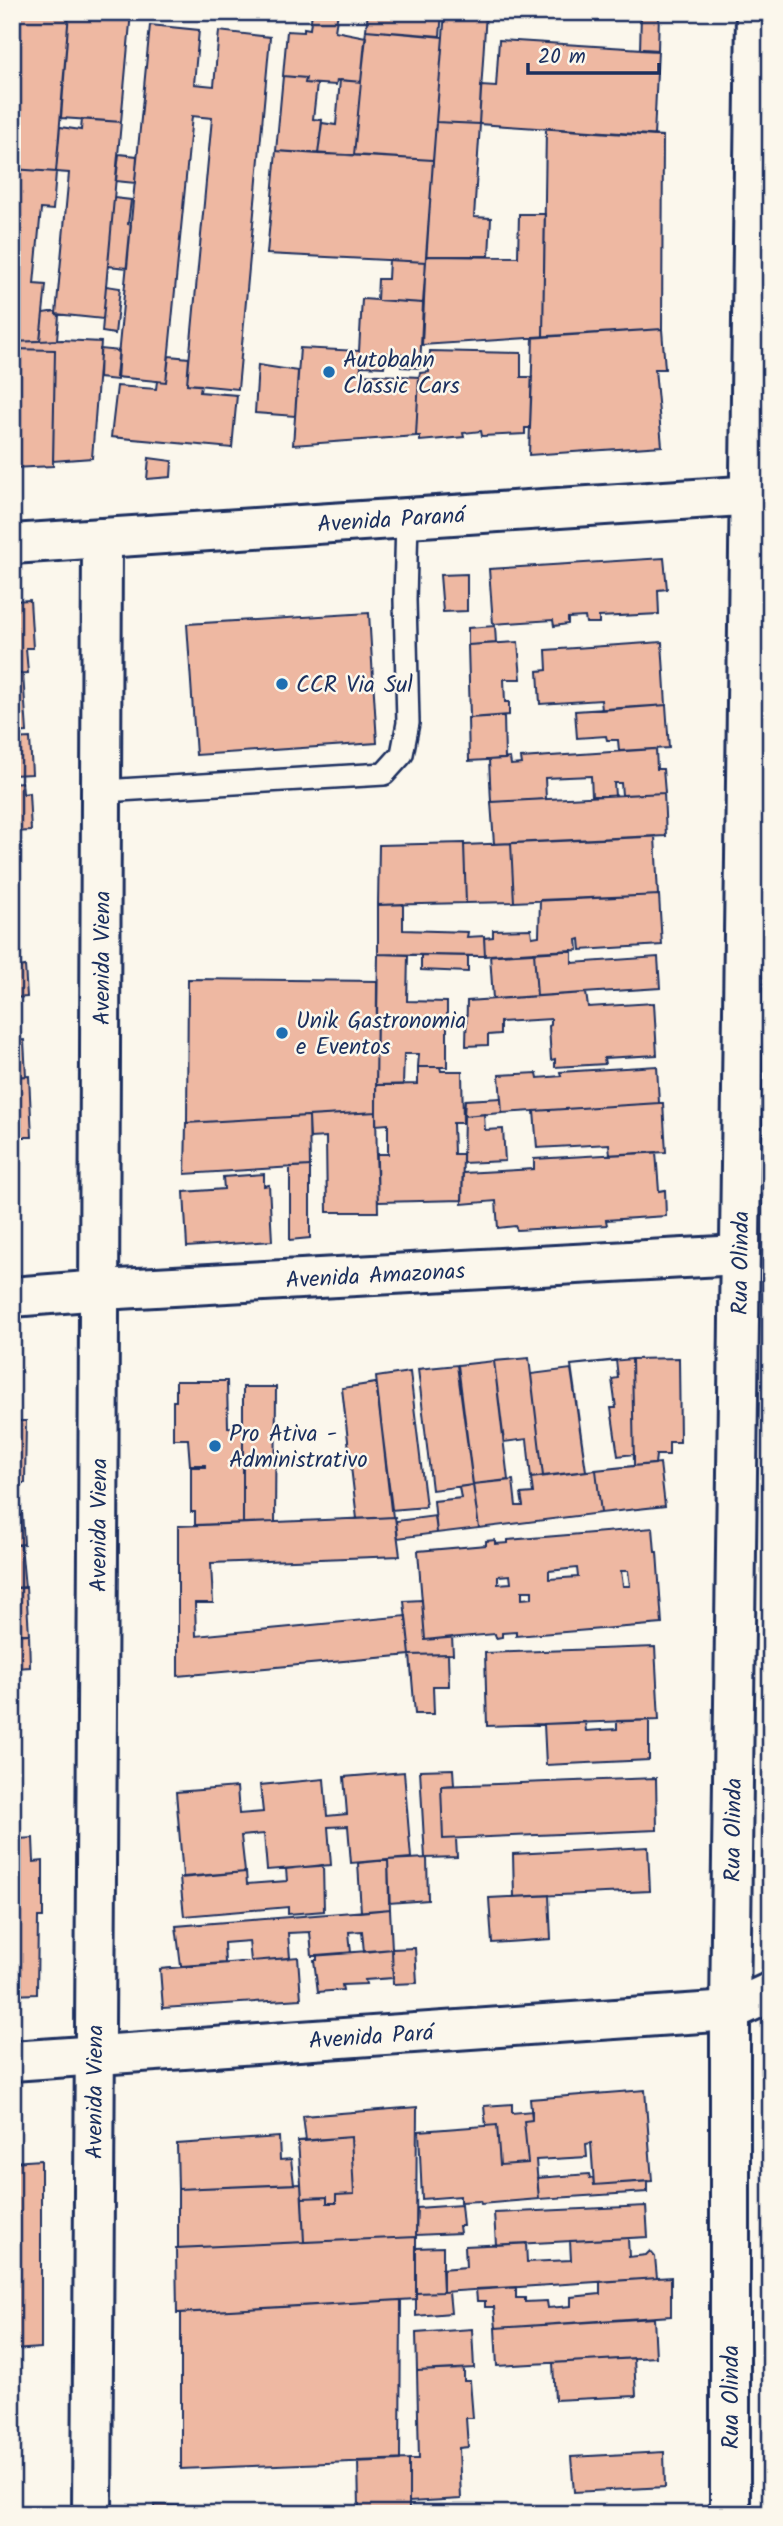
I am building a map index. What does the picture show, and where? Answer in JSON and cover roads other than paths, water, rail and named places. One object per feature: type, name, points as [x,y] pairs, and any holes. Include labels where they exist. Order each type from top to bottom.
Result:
[{"type":"street","name":"Rua Olinda","points":[[730,2514],[730,2011],[739,1255],[760,495],[756,12]]},
{"type":"street","name":"Avenida Paraná","points":[[12,544],[760,495]]},
{"type":"street","name":"Avenida Viena","points":[[92,2514],[93,2056],[101,1290],[103,538]]},
{"type":"street","name":"Avenida Amazonas","points":[[12,1297],[739,1255]]},
{"type":"street","points":[[730,2011],[771,1992]]},
{"type":"street","name":"Avenida Pará","points":[[12,2061],[730,2011]]},
{"type":"lane","points":[[103,791],[384,774],[402,754],[408,723],[405,600],[407,518]]},
{"type":"place","name":"Autobahn Classic Cars","points":[[329,372]]},
{"type":"place","name":"CCR Via Sul","points":[[282,684]]},
{"type":"place","name":"Unik Gastronomia e Eventos","points":[[282,1033]]},
{"type":"place","name":"Pro Ativa - Administrativo","points":[[215,1446]]}]
